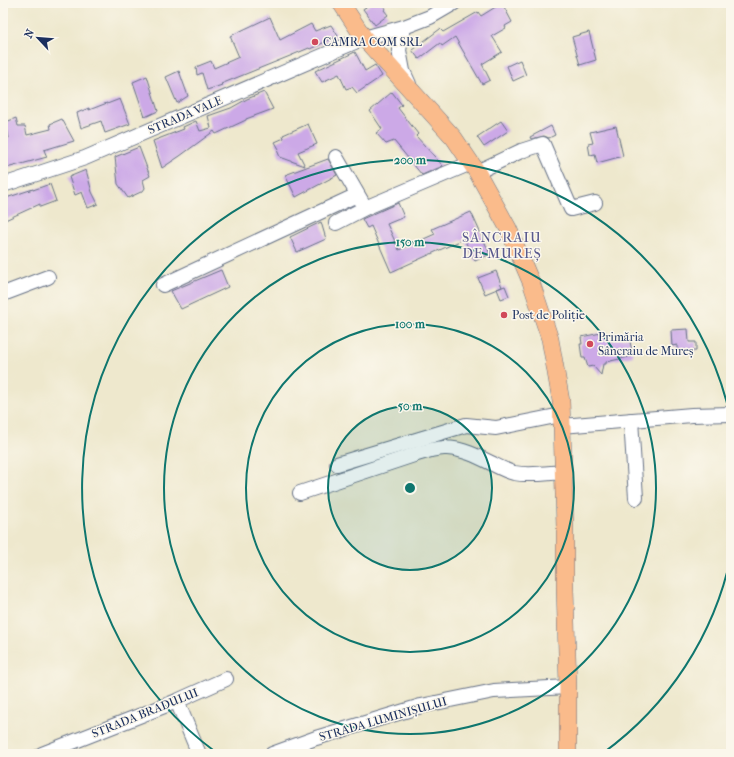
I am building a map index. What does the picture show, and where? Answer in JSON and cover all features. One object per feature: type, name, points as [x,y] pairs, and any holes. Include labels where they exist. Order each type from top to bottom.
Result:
[{"type":"main road","points":[[341,3],[364,38],[454,138],[474,168],[508,228],[531,282],[550,338],[561,401],[562,420],[568,686],[568,754]]},
{"type":"street","name":"STRADA VALE","points":[[3,185],[85,158],[364,38],[430,18],[454,3]]},
{"type":"street","points":[[404,27],[399,50],[403,71],[413,92]]},
{"type":"street","points":[[336,223],[366,208],[543,144],[571,209],[595,203]]},
{"type":"street","points":[[336,157],[366,208]]},
{"type":"street","points":[[163,285],[357,195]]},
{"type":"street","points":[[3,294],[48,278]]},
{"type":"street","points":[[336,464],[466,425],[496,428],[562,420],[631,420],[692,415],[731,414]]},
{"type":"street","points":[[631,420],[636,498]]},
{"type":"street","points":[[300,493],[414,455],[446,448],[461,450],[472,454],[514,473],[535,474],[564,472]]},
{"type":"street","name":"STRADA BRADULUI","points":[[42,754],[178,701],[226,679]]},
{"type":"street","name":"STRADA LUMINIȘULUI","points":[[272,754],[316,738],[421,706],[494,692],[568,686]]},
{"type":"street","points":[[178,701],[199,754]]},
{"type":"building","points":[[372,3],[382,3],[386,9],[384,10],[388,15],[375,25],[363,9]]},
{"type":"building","points":[[502,3],[512,22],[505,26],[506,28],[492,36],[502,52],[482,64],[490,80],[482,84],[455,37],[442,46],[440,43],[419,59],[412,50],[440,29],[443,32],[478,12],[481,16]]},
{"type":"building","points":[[270,17],[280,40],[311,24],[315,31],[331,25],[338,36],[310,49],[309,48],[207,90],[202,73],[197,75],[196,67],[211,61],[214,68],[239,57],[230,36]]},
{"type":"building","points":[[589,32],[596,60],[580,65],[572,37]]},
{"type":"building","points":[[355,52],[365,71],[375,65],[382,76],[357,93],[352,87],[346,89],[339,74],[322,82],[315,71]]},
{"type":"building","points":[[520,60],[526,75],[513,81],[507,66]]},
{"type":"building","points":[[179,71],[188,96],[177,103],[166,77]]},
{"type":"building","points":[[147,76],[158,111],[145,117],[133,82]]},
{"type":"building","points":[[264,92],[273,109],[246,119],[216,134],[214,131],[162,168],[153,141],[184,129],[183,127],[196,121],[200,131],[211,128],[208,116],[231,108]]},
{"type":"building","points":[[392,92],[402,105],[398,108],[418,134],[416,136],[443,166],[422,175],[394,141],[386,144],[376,133],[382,129],[370,111]]},
{"type":"building","points":[[120,99],[130,124],[105,133],[101,121],[81,128],[77,113]]},
{"type":"building","points":[[16,118],[18,126],[25,126],[27,135],[51,129],[50,124],[62,119],[74,141],[44,150],[47,157],[3,169],[3,140],[9,138],[6,122]]},
{"type":"building","points":[[501,121],[508,131],[484,147],[477,137]]},
{"type":"building","points":[[308,124],[317,144],[298,152],[305,166],[280,157],[277,150],[279,149],[275,142],[284,138],[283,135]]},
{"type":"building","points":[[551,126],[555,135],[549,138],[544,136],[531,139],[530,137]]},
{"type":"building","points":[[616,126],[623,156],[597,163],[595,154],[590,155],[588,144],[593,143],[590,132]]},
{"type":"building","points":[[139,147],[150,176],[143,180],[145,188],[143,191],[128,198],[118,184],[115,157]]},
{"type":"building","points":[[328,159],[337,175],[296,197],[285,175]]},
{"type":"building","points":[[86,170],[92,192],[98,204],[88,208],[82,192],[75,195],[69,177]]},
{"type":"building","points":[[50,184],[56,201],[40,207],[40,204],[3,221],[3,199]]},
{"type":"building","points":[[398,203],[404,217],[387,224],[399,250],[435,234],[432,229],[471,212],[490,254],[475,261],[464,239],[391,272],[371,226],[367,228],[362,219]]},
{"type":"building","points":[[321,222],[326,239],[297,252],[290,237]]},
{"type":"building","points":[[221,270],[228,287],[181,309],[171,291]]},
{"type":"building","points":[[496,271],[502,287],[485,294],[478,278]]},
{"type":"building","points":[[505,286],[509,296],[501,299],[497,289]]},
{"type":"building","points":[[688,329],[689,342],[696,342],[696,351],[677,352],[677,345],[672,346],[671,330]]},
{"type":"building","points":[[606,332],[608,341],[629,337],[633,356],[606,362],[606,364],[603,364],[601,375],[593,366],[588,367],[585,358],[582,358],[580,344],[582,344],[581,337]]},
{"type":"place","name":"CAMRA COM SRL","points":[[315,42]]},
{"type":"place","name":"Post de Poliție","points":[[504,315]]},
{"type":"place","name":"Primăria Sâncraiu de Mureș","points":[[590,344]]},
{"type":"district","name":"SÂNCRAIU DE MUREȘ","points":[[502,246]]}]
